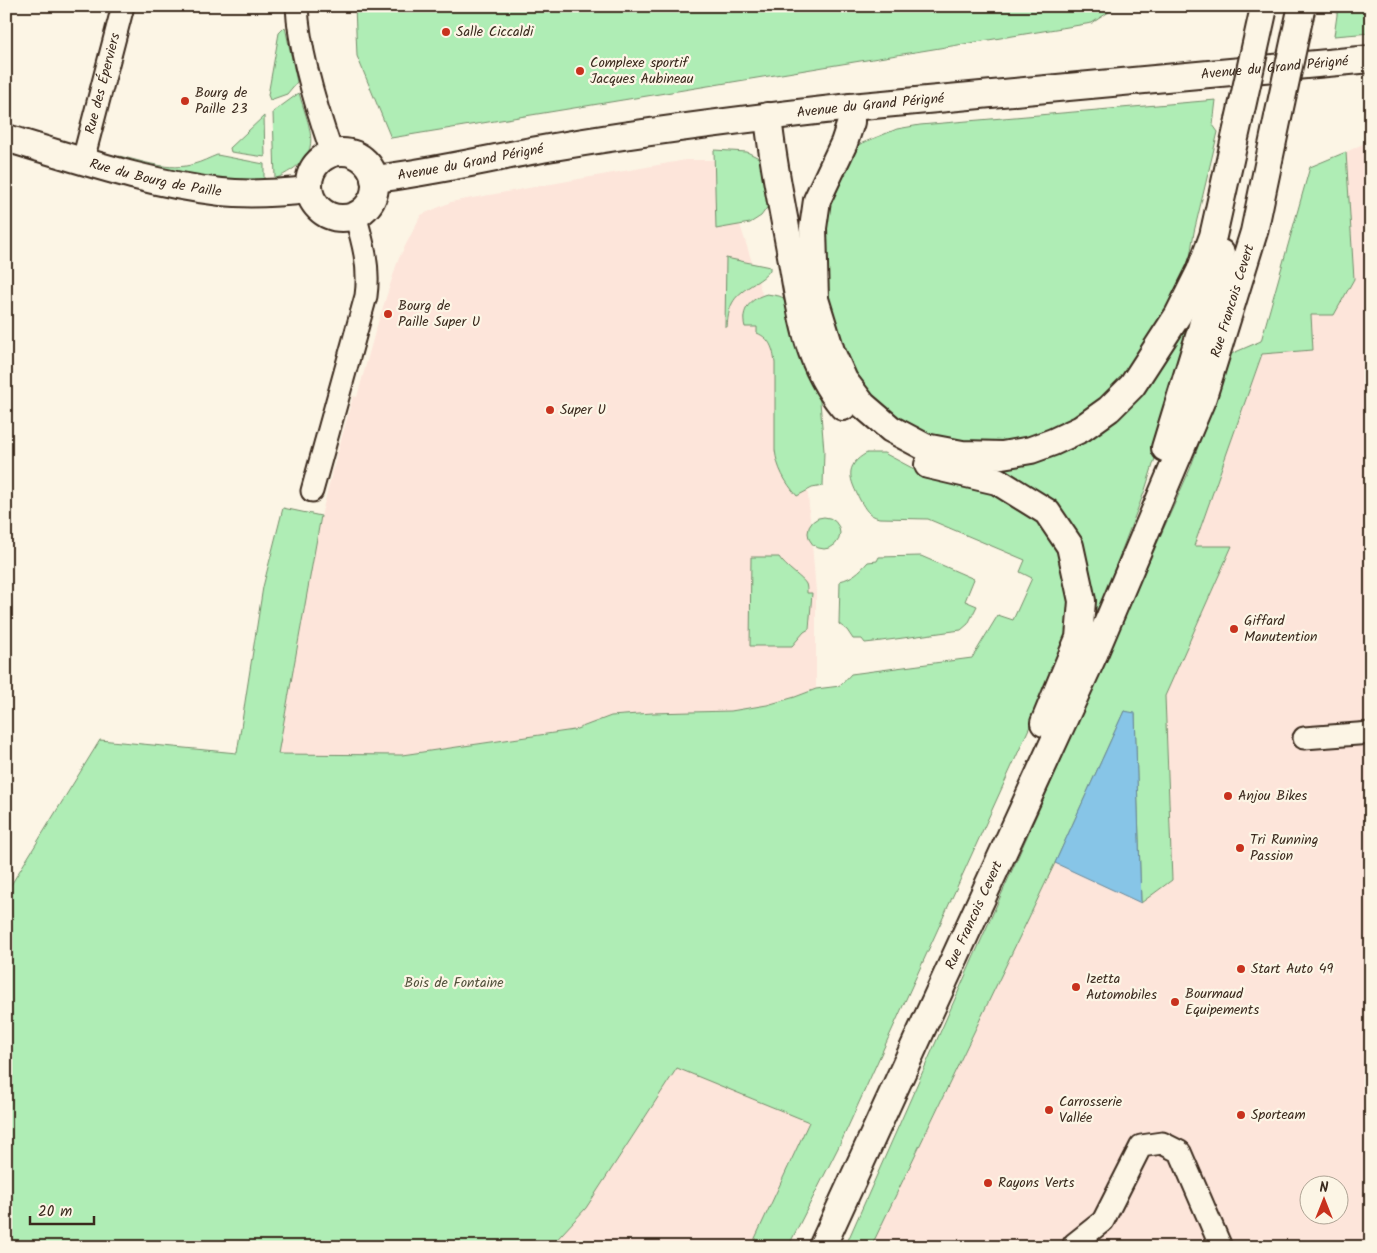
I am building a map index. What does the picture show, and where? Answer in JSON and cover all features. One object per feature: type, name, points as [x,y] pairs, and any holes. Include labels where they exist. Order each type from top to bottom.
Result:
[{"type":"street","name":"Rue des Éperviers","points":[[83,160],[123,6]]},
{"type":"street","points":[[297,6],[304,53],[332,153]]},
{"type":"street","points":[[851,107],[851,122],[844,143],[817,200],[813,228],[815,299],[831,351],[844,380],[863,405],[891,429],[925,447],[962,454],[1002,455],[1031,450],[1081,429],[1108,409],[1132,386],[1178,315],[1200,271],[1213,236],[1245,120],[1280,9]]},
{"type":"street","name":"Rue Francois Cevert","points":[[822,1247],[1096,652],[1203,396],[1254,232],[1278,117],[1280,9]]},
{"type":"street","name":"Avenue du Grand Périgné","points":[[374,179],[552,147],[768,116],[1371,59]]},
{"type":"street","points":[[768,116],[771,150],[800,309],[812,356],[827,385],[859,424],[880,442],[925,464],[997,481],[1047,512],[1070,546],[1082,601],[1079,638],[1037,741],[1024,806]]},
{"type":"street","name":"Rue Francois Cevert","points":[[1124,583],[1204,321],[1235,203],[1245,120]]},
{"type":"street","name":"Rue du Bourg de Paille","points":[[6,138],[138,176],[215,191],[269,193],[309,190]]},
{"type":"street","points":[[346,152],[359,156],[369,166],[374,179],[375,189],[372,198],[367,206],[355,215],[343,217],[326,214],[313,201],[309,190],[309,180],[315,165],[332,153],[346,152]]},
{"type":"street","points":[[312,492],[366,296],[368,280],[367,263],[355,215]]},
{"type":"street","points":[[1304,738],[1371,733]]},
{"type":"street","points":[[1074,1244],[1103,1221],[1141,1146],[1162,1144],[1180,1152],[1221,1247]]},
{"type":"shaded area","points":[[1371,140],[1371,1247],[871,1247],[1055,863],[1141,903],[1172,880],[1165,696],[1231,546],[1194,546],[1262,354],[1313,350],[1311,315],[1354,280],[1346,152]]},
{"type":"shaded area","points":[[686,160],[717,160],[801,409],[816,592],[816,689],[767,705],[731,711],[611,716],[574,730],[402,755],[278,754],[321,516],[331,477],[353,396],[357,397],[398,260],[421,215],[451,202]]},
{"type":"shaded area","points":[[677,1067],[809,1122],[751,1247],[550,1247],[586,1208]]},
{"type":"green space","name":"Complexe sportif Jacques Aubineau","points":[[355,6],[1118,6],[1092,23],[391,138],[357,56]]},
{"type":"green space","points":[[1336,6],[1371,6],[1371,33],[1334,36],[1338,8]]},
{"type":"green space","points":[[285,27],[297,82],[287,94],[270,100],[268,95],[279,33]]},
{"type":"green space","points":[[299,93],[308,122],[311,143],[308,153],[302,162],[275,179],[273,112]]},
{"type":"green space","points":[[1216,100],[1213,125],[1218,132],[1194,232],[1186,283],[1123,384],[1046,439],[958,446],[900,424],[854,378],[829,318],[823,208],[855,146],[897,129],[920,125]]},
{"type":"green space","points":[[264,116],[265,157],[231,152],[230,148]]},
{"type":"green space","points":[[714,150],[747,152],[759,158],[768,173],[769,205],[761,216],[750,223],[716,229]]},
{"type":"green space","points":[[1346,152],[1354,279],[1334,315],[1311,315],[1313,350],[1262,354],[1194,546],[1232,546],[1165,696],[1172,880],[1141,903],[1135,714],[1124,711],[1055,863],[871,1247],[845,1247],[1190,469],[1231,354],[1261,341],[1310,167]]},
{"type":"green space","points":[[217,155],[264,164],[264,181],[209,178],[118,158],[119,156],[156,165],[175,167],[197,163]]},
{"type":"green space","points":[[726,258],[770,267],[770,270],[737,296],[729,311],[727,327],[725,327]]},
{"type":"green space","points":[[767,294],[786,299],[819,389],[824,451],[823,486],[812,488],[797,496],[782,474],[776,457],[775,363],[772,349],[768,341],[757,333],[757,327],[745,327],[744,321],[744,315],[748,306],[756,298]]},
{"type":"green space","points":[[1186,318],[1197,325],[1145,490],[1099,609],[1093,611],[1087,566],[986,471],[1047,454]]},
{"type":"green space","name":"Bois de Fontaine","points":[[867,453],[884,453],[914,469],[937,476],[992,487],[1038,518],[1065,562],[1072,590],[1066,647],[842,1140],[788,1247],[751,1247],[809,1122],[677,1068],[586,1208],[550,1247],[6,1247],[6,893],[100,740],[237,753],[263,587],[283,508],[321,516],[278,754],[402,755],[574,730],[611,716],[731,711],[767,705],[816,689],[840,686],[851,674],[972,658],[998,615],[1013,620],[1032,578],[1020,572],[1025,560],[928,519],[879,518],[870,514],[860,500],[851,480],[854,463]]},
{"type":"green space","points":[[824,517],[830,518],[835,522],[839,527],[839,539],[835,544],[830,548],[824,549],[818,548],[813,544],[809,539],[808,533],[809,527],[813,522],[818,518]]},
{"type":"green space","points":[[921,556],[974,579],[965,601],[977,606],[968,624],[961,630],[874,642],[865,643],[862,639],[853,639],[847,630],[839,624],[840,581],[855,574],[868,562],[877,561],[879,557]]},
{"type":"green space","points":[[751,557],[779,557],[785,565],[805,582],[807,593],[812,593],[809,629],[792,646],[750,646]]},
{"type":"water","points":[[1124,711],[1135,713],[1141,903],[1055,863]]},
{"type":"place","name":"Salle Ciccaldi","points":[[446,32]]},
{"type":"place","name":"Complexe sportif Jacques Aubineau","points":[[580,71]]},
{"type":"place","name":"Bourg de Paille 23","points":[[185,101]]},
{"type":"place","name":"Bourg de Paille Super U","points":[[388,314]]},
{"type":"place","name":"Super U","points":[[550,410]]},
{"type":"place","name":"Giffard Manutention","points":[[1234,629]]},
{"type":"place","name":"Anjou Bikes","points":[[1228,796]]},
{"type":"place","name":"Tri Running Passion","points":[[1240,848]]},
{"type":"place","name":"Start Auto 49","points":[[1241,969]]},
{"type":"place","name":"Izetta Automobiles","points":[[1076,987]]},
{"type":"place","name":"Bourmaud Equipements","points":[[1175,1002]]},
{"type":"place","name":"Carrosserie Vallée","points":[[1049,1110]]},
{"type":"place","name":"Sporteam","points":[[1241,1115]]},
{"type":"place","name":"Rayons Verts","points":[[988,1183]]}]
